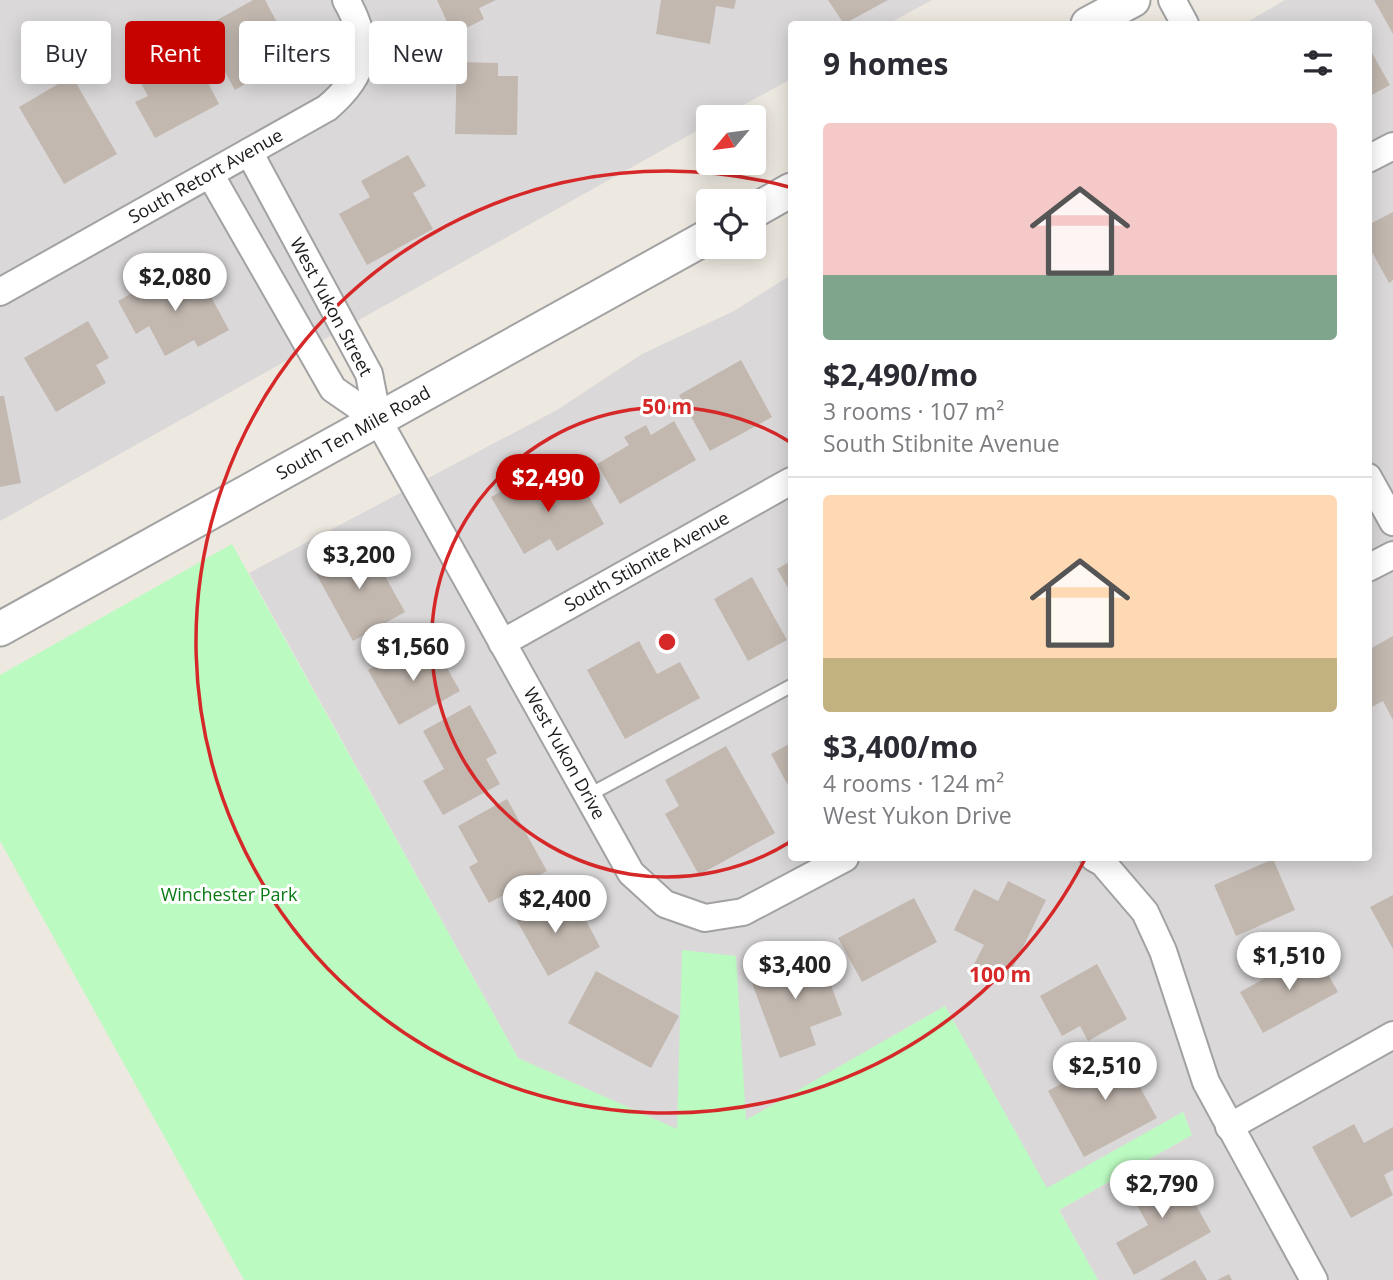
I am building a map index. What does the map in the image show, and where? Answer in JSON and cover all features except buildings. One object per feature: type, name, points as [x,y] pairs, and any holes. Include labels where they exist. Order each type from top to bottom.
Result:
[{"type":"street","name":"South Retort Avenue","points":[[0,292],[327,108],[347,91],[362,66],[362,41],[355,16],[346,0]]},
{"type":"street","points":[[1172,0],[1183,21]]},
{"type":"street","points":[[1372,157],[1393,146]]},
{"type":"street","name":"West Yukon Street","points":[[249,152],[369,374],[378,420]]},
{"type":"street","name":"West Yukon Street","points":[[210,174],[333,389],[378,420]]},
{"type":"street","points":[[766,204],[788,192]]},
{"type":"street","name":"South Ten Mile Road","points":[[0,629],[696,243]]},
{"type":"street","name":"West Yukon Drive","points":[[378,420],[631,873],[665,904],[705,918],[743,912],[839,861]]},
{"type":"street","name":"South Stibnite Avenue","points":[[502,643],[788,483]]},
{"type":"street","points":[[1372,484],[1393,522]]},
{"type":"street","points":[[1372,566],[1393,555]]},
{"type":"street","points":[[1099,861],[1145,912],[1163,951],[1206,1082],[1314,1280]]},
{"type":"street","points":[[1229,1127],[1393,1035]]},
{"type":"lane","points":[[587,796],[788,687]]},
{"type":"shaded area","points":[[0,0],[932,0],[894,21],[788,21],[788,81],[744,105],[696,105],[696,131],[0,521]]},
{"type":"shaded area","points":[[1285,0],[1393,0],[1393,1280],[1098,1280],[1059,1210],[1192,1135],[1183,1112],[1047,1189],[945,1006],[745,1121],[678,1130],[518,1058],[249,573],[557,410],[642,354],[734,311],[788,277],[788,861],[1372,861],[1372,21],[1249,21]]},
{"type":"green space","name":"Winchester Park","points":[[232,544],[518,1058],[677,1129],[682,950],[736,956],[746,1120],[945,1006],[1047,1188],[1183,1112],[1192,1135],[1059,1210],[1098,1280],[244,1280],[0,841],[0,675]]}]
